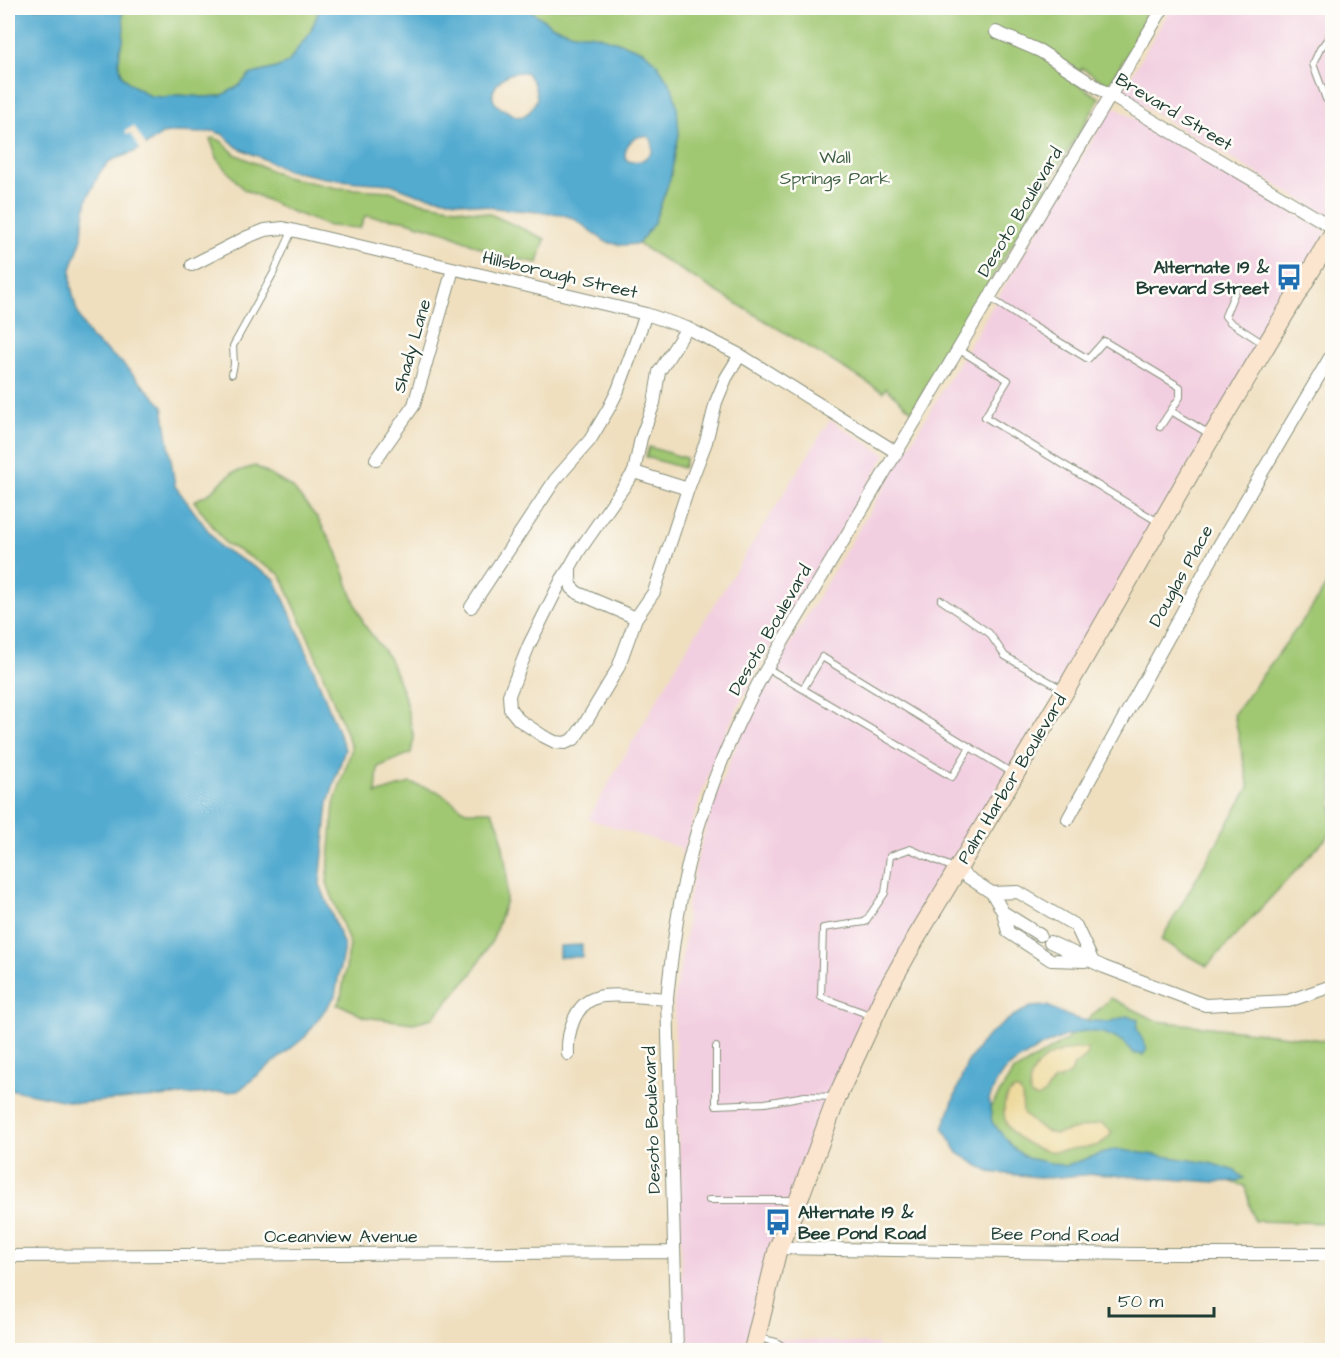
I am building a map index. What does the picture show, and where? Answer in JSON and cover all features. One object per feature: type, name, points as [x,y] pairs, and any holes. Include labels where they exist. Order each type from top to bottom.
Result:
[{"type":"main road","name":"Palm Harbor Boulevard","points":[[754,1344],[778,1248],[799,1200],[837,1098],[884,995],[1332,235]]},
{"type":"street","name":"Desoto Boulevard","points":[[677,1350],[667,999],[673,944],[682,894],[692,848],[707,798],[726,749],[767,668],[1163,8]]},
{"type":"street","name":"Brevard Street","points":[[996,32],[1040,51],[1111,96],[1332,227]]},
{"type":"street","name":"Hillsborough Street","points":[[192,266],[247,237],[265,230],[283,228],[646,314],[687,328],[740,355],[896,452]]},
{"type":"street","name":"Shady Lane","points":[[376,459],[414,405],[453,269]]},
{"type":"street","points":[[471,607],[555,480],[590,440],[618,390],[646,314]]},
{"type":"street","points":[[687,328],[659,372],[654,403],[641,438],[634,472],[562,579],[529,645],[509,695],[510,709],[519,720],[543,736],[565,743],[574,739],[618,668],[636,618],[654,592],[706,442],[716,402],[726,378],[740,355]]},
{"type":"street","name":"Douglas Place","points":[[1068,819],[1221,542],[1332,354]]},
{"type":"street","points":[[634,472],[688,489]]},
{"type":"street","points":[[570,567],[572,588],[578,593],[636,618]]},
{"type":"street","points":[[957,870],[992,893],[1003,912],[1008,932],[1051,960],[1093,962]]},
{"type":"street","points":[[992,893],[1018,892],[1076,926],[1093,962]]},
{"type":"street","points":[[1003,912],[1045,938],[1093,962],[1204,1005],[1288,1001],[1332,986]]},
{"type":"street","points":[[568,1054],[569,1032],[585,1004],[594,998],[607,995],[667,999]]},
{"type":"street","name":"Bee Pond Road","points":[[778,1248],[1135,1254],[1332,1254]]},
{"type":"street","name":"Oceanview Avenue","points":[[8,1256],[674,1252]]},
{"type":"lane","points":[[1332,33],[1320,48],[1313,64],[1326,99],[1332,105]]},
{"type":"lane","points":[[232,374],[234,346],[273,274],[292,231]]},
{"type":"lane","points":[[1237,286],[1225,315],[1230,322],[1267,345]]},
{"type":"lane","points":[[989,297],[1088,359],[1104,341],[1180,387],[1180,397],[1160,427]]},
{"type":"lane","points":[[958,349],[1008,380],[985,417],[1161,524]]},
{"type":"lane","points":[[1171,411],[1212,436]]},
{"type":"lane","points":[[941,600],[989,633],[1005,656],[1065,690]]},
{"type":"lane","points":[[803,689],[822,657],[1014,774]]},
{"type":"lane","points":[[767,668],[952,777],[970,747]]},
{"type":"lane","points":[[874,1017],[821,997],[823,928],[865,922],[885,893],[890,856],[910,849],[957,870]]},
{"type":"lane","points":[[716,1047],[716,1105],[765,1103],[805,1096],[837,1098]]},
{"type":"lane","points":[[709,1200],[799,1200]]},
{"type":"lane","points":[[754,1344],[776,1342],[789,1350]]},
{"type":"shaded area","points":[[1171,8],[1332,8],[1332,218],[1121,93]]},
{"type":"shaded area","points":[[1113,106],[1326,232],[910,934],[773,1240],[771,1240],[745,1350],[684,1350],[674,1003],[687,925],[686,910],[699,851],[714,801],[733,753],[767,682]]},
{"type":"shaded area","points":[[830,420],[886,455],[755,673],[720,746],[701,795],[682,859],[681,848],[588,819],[688,646]]},
{"type":"shaded area","points":[[763,1338],[878,1344],[877,1350],[760,1350]]},
{"type":"green space","points":[[121,8],[320,8],[310,33],[288,63],[249,75],[239,86],[221,96],[164,97],[150,96],[129,83],[122,75],[119,62],[123,41]]},
{"type":"green space","name":"Wall Springs Park","points":[[527,8],[1154,8],[1109,85],[1082,68],[1073,81],[1100,98],[912,411],[886,388],[883,392],[638,244],[654,223],[670,179],[679,134],[645,52],[595,35],[573,33],[551,25]]},
{"type":"green space","points":[[210,139],[221,141],[235,154],[285,177],[337,188],[390,191],[416,201],[490,214],[545,239],[538,263],[497,255],[448,233],[403,220],[365,216],[360,228],[329,226],[290,211],[243,189],[218,160]]},
{"type":"green space","points":[[649,447],[686,458],[683,468],[646,457]]},
{"type":"green space","points":[[255,466],[293,488],[318,519],[337,552],[365,626],[390,659],[404,695],[414,738],[411,753],[378,767],[376,794],[410,783],[437,791],[466,811],[491,811],[500,828],[507,873],[506,900],[493,939],[471,975],[433,1018],[413,1023],[364,1017],[337,1005],[341,997],[350,945],[327,883],[334,804],[351,746],[309,639],[281,576],[225,543],[194,501],[208,494],[232,473]]},
{"type":"green space","points":[[1332,576],[1332,832],[1207,966],[1161,940],[1249,787],[1234,714],[1311,609]]},
{"type":"green space","points":[[1111,998],[1157,1021],[1332,1041],[1332,1223],[1254,1221],[1245,1186],[1177,1166],[1073,1171],[1022,1164],[985,1116],[1013,1072],[1065,1041]]},
{"type":"sand","points":[[1087,1049],[1087,1056],[1074,1064],[1072,1071],[1067,1075],[1054,1080],[1045,1093],[1038,1098],[1031,1096],[1029,1087],[1031,1079],[1040,1062],[1056,1053]]},
{"type":"sand","points":[[1014,1090],[1019,1090],[1022,1095],[1023,1114],[1034,1124],[1047,1131],[1056,1134],[1102,1123],[1112,1133],[1094,1147],[1054,1152],[1035,1148],[1014,1134],[1008,1127],[1004,1109],[1006,1098]]},
{"type":"water","points":[[8,8],[121,8],[124,26],[119,62],[122,75],[129,83],[150,96],[164,97],[221,96],[239,86],[249,75],[288,63],[310,33],[320,8],[527,8],[551,25],[573,33],[595,35],[645,52],[657,64],[672,87],[677,105],[679,134],[670,179],[654,223],[638,244],[621,245],[606,242],[573,218],[560,214],[495,208],[417,194],[391,184],[325,178],[287,170],[237,147],[224,135],[214,131],[162,134],[134,152],[112,160],[100,172],[87,199],[82,238],[71,269],[71,286],[76,308],[92,339],[122,363],[163,406],[175,486],[221,548],[275,579],[303,642],[345,749],[328,803],[320,884],[344,946],[335,996],[305,1037],[238,1091],[77,1103],[8,1089]],"holes":[[[519,72],[527,73],[534,84],[537,98],[530,111],[519,117],[499,107],[493,97],[494,89],[502,78]],[[641,136],[647,136],[652,140],[652,152],[641,161],[628,161],[625,157],[627,146]]]},
{"type":"water","points":[[582,945],[582,957],[559,957],[559,946]]},
{"type":"water","points":[[1047,1006],[1080,1020],[1109,1022],[1127,1016],[1138,1019],[1137,1029],[1147,1049],[1143,1055],[1133,1053],[1124,1042],[1104,1033],[1084,1031],[1042,1046],[1019,1060],[1003,1072],[989,1100],[992,1122],[1013,1148],[1027,1158],[1065,1166],[1115,1149],[1210,1163],[1235,1171],[1244,1178],[1237,1181],[1215,1182],[1094,1174],[1048,1178],[989,1172],[958,1153],[943,1128],[967,1063],[986,1037],[1013,1016],[1031,1007]]},
{"type":"pier","points":[[134,126],[147,148],[141,151],[130,133],[127,135],[125,131]]},
{"type":"place","name":"Alternate 19 & Brevard Street","points":[[1289,277]]},
{"type":"place","name":"Alternate 19 & Bee Pond Road","points":[[778,1222]]}]
